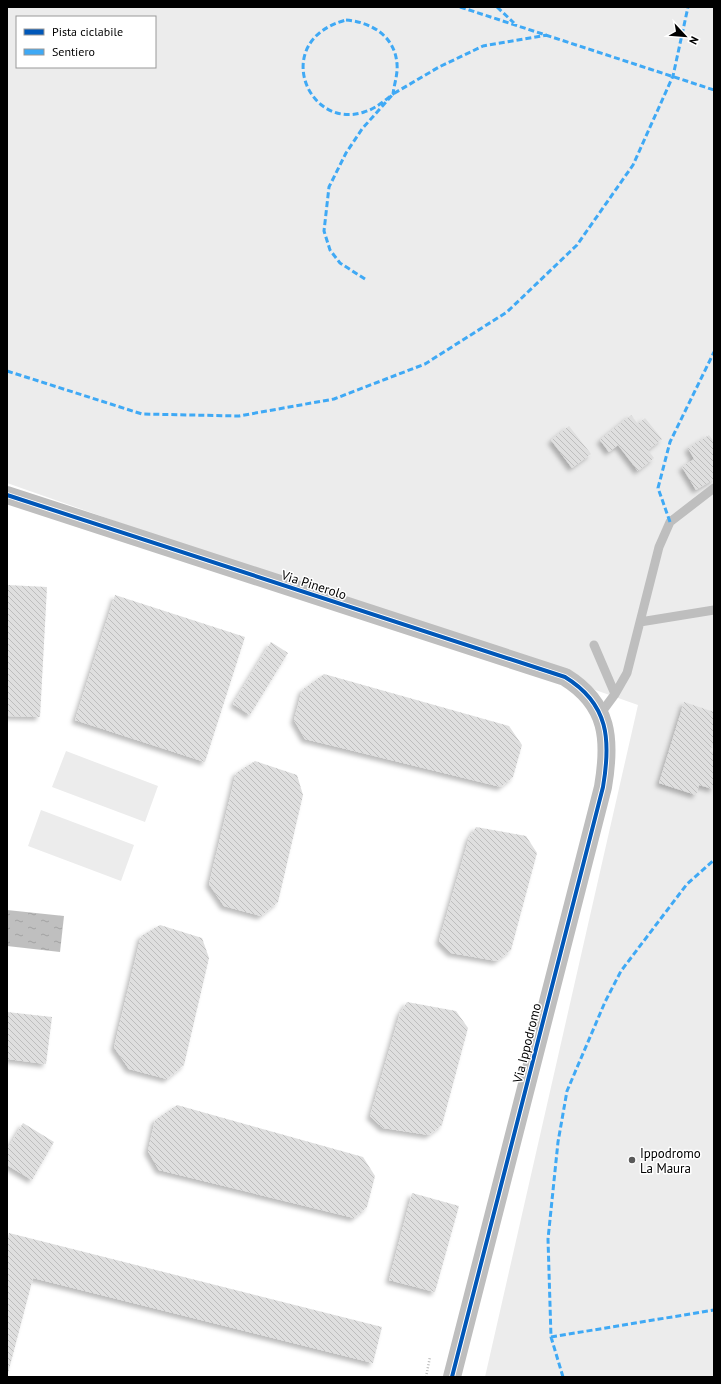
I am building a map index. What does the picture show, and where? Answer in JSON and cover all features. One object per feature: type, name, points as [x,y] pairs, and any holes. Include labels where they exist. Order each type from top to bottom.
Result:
[{"type":"street","name":"Via Pinerolo","points":[[7,495],[565,677],[587,694],[601,713]]},
{"type":"street","name":"Via Ippodromo","points":[[452,1377],[603,787],[607,763],[606,740],[601,713]]},
{"type":"lane","points":[[601,713],[615,694],[627,673],[659,547],[670,522],[714,488]]},
{"type":"lane","points":[[640,622],[714,610]]},
{"type":"lane","points":[[594,645],[615,694]]},
{"type":"path","points":[[426,1377],[430,1357]]},
{"type":"shaded area","points":[[7,7],[714,7],[714,1377],[485,1377],[638,705],[7,483]]},
{"type":"shaded area","points":[[66,751],[158,786],[145,822],[52,787]]},
{"type":"shaded area","points":[[41,810],[134,845],[121,881],[28,846]]},
{"type":"water","points":[[7,910],[64,916],[60,952],[7,946]]},
{"type":"building","points":[[631,415],[638,424],[645,418],[662,439],[648,450],[654,458],[638,471],[618,445],[609,452],[600,440]]},
{"type":"building","points":[[569,426],[591,454],[572,468],[551,440]]},
{"type":"building","points":[[709,435],[714,442],[714,479],[696,490],[682,467],[694,459],[688,448]]},
{"type":"building","points":[[7,585],[47,587],[40,717],[7,716]]},
{"type":"building","points":[[115,595],[245,637],[205,762],[75,720]]},
{"type":"building","points":[[271,642],[288,653],[250,715],[233,704]]},
{"type":"building","points":[[324,674],[509,726],[522,745],[513,777],[501,787],[305,739],[294,720],[302,690]]},
{"type":"building","points":[[684,702],[714,712],[714,741],[710,751],[714,752],[714,786],[713,789],[699,785],[696,795],[659,783]]},
{"type":"building","points":[[255,761],[297,775],[303,795],[278,902],[261,916],[224,906],[209,884],[236,773]]},
{"type":"building","points":[[476,827],[526,836],[537,853],[511,950],[497,961],[451,953],[439,941],[469,838]]},
{"type":"building","points":[[160,925],[202,938],[209,958],[184,1065],[167,1079],[129,1069],[114,1047],[141,936]]},
{"type":"building","points":[[407,1002],[456,1011],[468,1028],[442,1125],[429,1135],[383,1128],[370,1116],[400,1013]]},
{"type":"building","points":[[7,1012],[52,1017],[46,1064],[7,1059]]},
{"type":"building","points":[[177,1105],[363,1157],[375,1176],[367,1207],[354,1218],[159,1170],[148,1151],[155,1120]]},
{"type":"building","points":[[23,1123],[54,1142],[32,1180],[7,1165],[7,1150]]},
{"type":"building","points":[[412,1193],[459,1206],[435,1292],[389,1280]]},
{"type":"building","points":[[9,1233],[382,1327],[373,1363],[33,1278],[7,1377],[7,1242]]},
{"type":"marked path","points":[[460,7],[714,90]]},
{"type":"marked path","points":[[497,7],[514,23]]},
{"type":"marked path","points":[[7,371],[142,414],[239,416],[334,399],[425,364],[507,312],[577,245],[633,165],[673,76],[688,7]]},
{"type":"marked path","points":[[346,20],[355,21],[373,27],[387,38],[395,54],[397,68],[393,94],[368,111],[344,114],[326,108],[313,97],[305,81],[303,63],[309,45],[323,30],[346,20]]},
{"type":"marked path","points":[[365,279],[340,263],[330,250],[324,231],[329,187],[346,153],[362,129],[393,94],[439,67],[483,46],[547,35]]},
{"type":"marked path","points":[[670,522],[658,488],[670,442],[714,352]]},
{"type":"marked path","points":[[563,1377],[551,1337],[548,1239],[558,1142],[567,1091],[605,1002],[621,971],[687,884],[714,860]]},
{"type":"marked path","points":[[551,1337],[714,1310]]},
{"type":"cycle path","points":[[7,495],[565,677],[580,688],[591,699],[598,711],[604,724],[607,754],[603,787],[452,1377]]},
{"type":"place","name":"Ippodromo La Maura","points":[[632,1160]]}]
